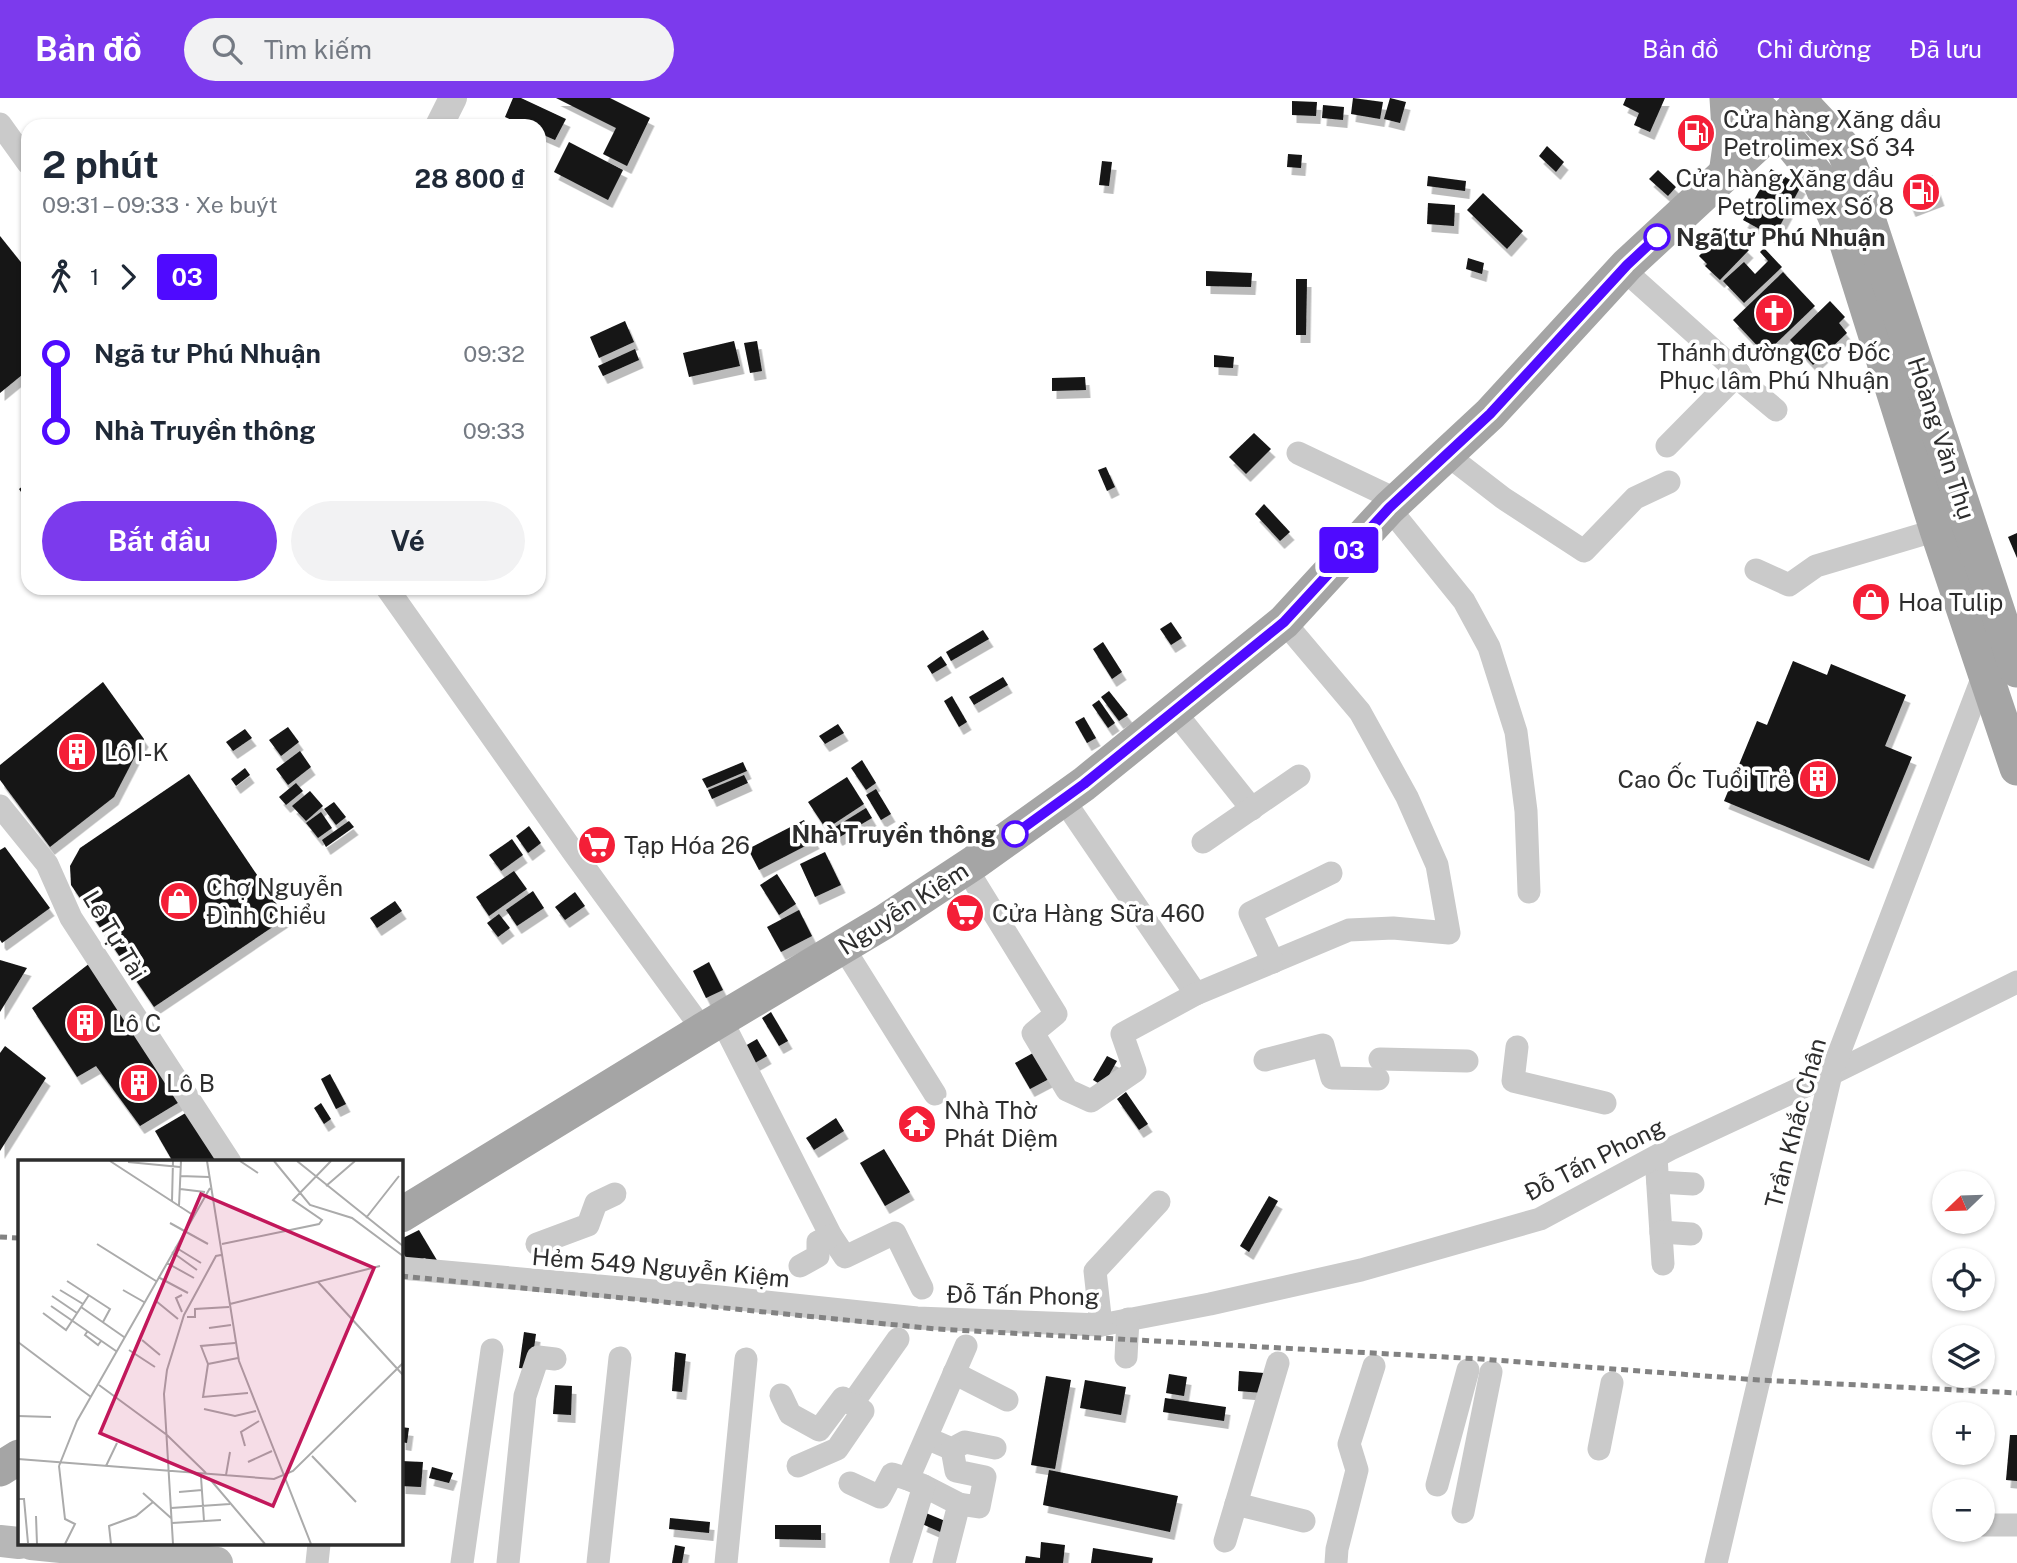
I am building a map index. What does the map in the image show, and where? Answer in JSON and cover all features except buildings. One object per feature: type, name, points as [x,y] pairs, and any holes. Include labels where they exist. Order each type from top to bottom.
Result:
[{"type":"main road","points":[[1726,174],[1730,146],[1727,98]]},
{"type":"main road","points":[[1748,98],[1794,106]]},
{"type":"main road","name":"Nguyễn Kiệm","points":[[402,1215],[843,947],[966,868],[1063,799],[1174,711],[1284,622],[1393,504],[1490,414],[1623,269],[1726,174],[1794,106]]},
{"type":"main road","name":"Hoàng Văn Thụ","points":[[1794,106],[1818,177],[1847,244],[1937,530],[2007,651]]},
{"type":"main road","name":"Hoàng Văn Thụ","points":[[1794,106],[1842,146],[1853,173],[2007,651],[2017,768]]},
{"type":"main road","points":[[0,1469],[18,1458]]},
{"type":"main road","points":[[0,1541],[18,1543]]},
{"type":"main road","points":[[57,1546],[172,1555],[217,1563]]},
{"type":"street","points":[[442,119],[453,98]]},
{"type":"street","points":[[0,124],[21,153]]},
{"type":"street","points":[[1623,269],[1739,373],[1746,385],[1776,410]]},
{"type":"street","points":[[1667,446],[1739,373]]},
{"type":"street","points":[[1298,453],[1393,504],[1464,601],[1489,647],[1516,732],[1526,811],[1529,892]]},
{"type":"street","points":[[1446,454],[1503,498],[1584,551],[1635,498],[1669,482]]},
{"type":"street","points":[[1756,570],[1789,585],[1816,566],[1937,530]]},
{"type":"street","points":[[392,595],[712,1025],[845,1257],[895,1233],[922,1288]]},
{"type":"street","points":[[966,868],[1056,1014],[1033,1033],[1068,1090],[1091,1101],[1135,1071],[1122,1034],[1196,994],[1349,930],[1393,928],[1449,933],[1437,865],[1407,797],[1360,712],[1284,622]]},
{"type":"street","name":"Trần Khắc Chân","points":[[1716,1563],[1831,1074],[2007,651]]},
{"type":"street","points":[[1174,711],[1252,809]]},
{"type":"street","points":[[1203,842],[1299,776]]},
{"type":"street","points":[[1063,799],[1196,994]]},
{"type":"street","name":"Lê Tự Tài","points":[[0,806],[47,864],[71,918],[229,1160]]},
{"type":"street","points":[[1273,962],[1250,913],[1331,873]]},
{"type":"street","points":[[843,947],[935,1094]]},
{"type":"street","name":"Đỗ Tấn Phong","points":[[917,1318],[1101,1325],[1361,1270],[1540,1219],[1670,1149],[1831,1074],[2017,982]]},
{"type":"street","points":[[1265,1060],[1323,1045],[1332,1078],[1380,1069],[1467,1061]]},
{"type":"street","points":[[1517,1047],[1513,1082],[1605,1103]]},
{"type":"street","points":[[1656,1157],[1663,1264]]},
{"type":"street","points":[[1658,1182],[1693,1184]]},
{"type":"street","points":[[537,1244],[588,1225],[596,1203],[615,1194]]},
{"type":"street","points":[[1101,1325],[1095,1271],[1159,1202]]},
{"type":"street","points":[[1661,1232],[1691,1234]]},
{"type":"street","points":[[800,1266],[818,1256],[818,1242],[831,1236]]},
{"type":"street","name":"Hẻm 549 Nguyễn Kiệm","points":[[402,1268],[917,1318]]},
{"type":"street","name":"Đỗ Tấn Phong","points":[[1126,1357],[1128,1319]]},
{"type":"street","points":[[852,1404],[898,1339]]},
{"type":"street","points":[[901,1561],[926,1438],[966,1346]]},
{"type":"street","points":[[461,1563],[492,1350]]},
{"type":"street","points":[[508,1563],[524,1396],[538,1357],[555,1359]]},
{"type":"street","points":[[598,1563],[620,1358]]},
{"type":"street","points":[[726,1563],[746,1359]]},
{"type":"street","points":[[1225,1541],[1278,1363]]},
{"type":"street","points":[[1336,1563],[1357,1469],[1349,1444],[1374,1366]]},
{"type":"street","points":[[1437,1485],[1468,1370]]},
{"type":"street","points":[[1462,1512],[1491,1372]]},
{"type":"street","points":[[954,1373],[1007,1400]]},
{"type":"street","points":[[1599,1449],[1612,1382]]},
{"type":"street","points":[[781,1395],[790,1414],[819,1430],[843,1398],[863,1411],[837,1449],[798,1466]]},
{"type":"street","points":[[926,1438],[952,1449]]},
{"type":"street","points":[[952,1449],[965,1442],[995,1448]]},
{"type":"street","points":[[850,1483],[880,1497],[892,1474],[916,1482],[959,1504],[979,1507],[985,1477],[956,1471],[952,1449]]},
{"type":"street","points":[[943,1563],[959,1504]]},
{"type":"street","points":[[1236,1504],[1304,1521]]},
{"type":"street","points":[[1995,1525],[2017,1525]]},
{"type":"railway","points":[[0,1237],[18,1238]]},
{"type":"railway","points":[[402,1276],[937,1329],[1481,1359],[1759,1380],[2017,1393]]},
{"type":"bus line","name":"03","points":[[1015,834],[1084,784],[1284,622],[1389,508],[1490,414],[1627,265],[1657,237]]},
{"type":"place","name":"Cửa hàng Xăng dầu Petrolimex Số 34","points":[[1696,133]]},
{"type":"place","name":"Cửa hàng Xăng dầu Petrolimex Số 8","points":[[1921,192]]},
{"type":"place","name":"Ngã tư Phú Nhuận","points":[[1657,237]]},
{"type":"place","name":"Thánh đường Cơ Đốc Phục lâm Phú Nhuận","points":[[1774,313]]},
{"type":"place","name":"Hoa Tulip","points":[[1871,602]]},
{"type":"place","name":"Lô I-K","points":[[77,752]]},
{"type":"place","name":"Cao Ốc Tuổi Trẻ","points":[[1818,779]]},
{"type":"place","name":"Nhà Truyền thông","points":[[1015,834]]},
{"type":"place","name":"Tạp Hóa 26","points":[[597,845]]},
{"type":"place","name":"Chợ Nguyễn Đình Chiểu","points":[[179,901]]},
{"type":"place","name":"Cửa Hàng Sữa 460","points":[[965,913]]},
{"type":"place","name":"Lô C","points":[[85,1023]]},
{"type":"place","name":"Lô B","points":[[139,1083]]},
{"type":"place","name":"Nhà Thờ Phát Diệm","points":[[917,1124]]}]
